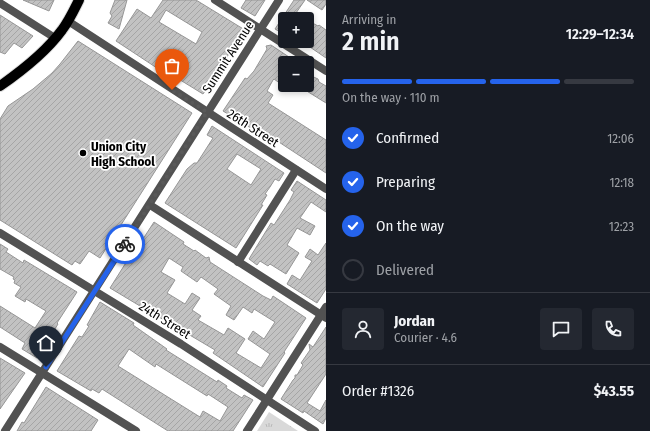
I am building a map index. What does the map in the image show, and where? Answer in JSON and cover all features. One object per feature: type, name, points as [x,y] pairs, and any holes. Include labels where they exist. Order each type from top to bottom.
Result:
[{"type":"main road","points":[[0,86],[31,62],[56,38],[68,21],[79,0]]},
{"type":"street","points":[[215,0],[326,71]]},
{"type":"street","name":"Summit Avenue","points":[[5,431],[279,0]]},
{"type":"street","points":[[0,3],[56,38]]},
{"type":"street","name":"26th Street","points":[[68,21],[326,189]]},
{"type":"street","points":[[238,262],[296,170]]},
{"type":"street","points":[[150,205],[323,317]]},
{"type":"street","name":"24th Street","points":[[0,233],[180,344],[315,431]]},
{"type":"street","points":[[247,431],[323,317],[326,307]]},
{"type":"street","points":[[0,347],[136,431]]},
{"type":"green space","points":[[269,412],[298,431],[257,431]]},
{"type":"building","points":[[23,0],[54,0],[49,11]]},
{"type":"building","points":[[115,0],[127,0],[119,29],[108,23],[112,16],[110,13]]},
{"type":"building","points":[[163,0],[196,0],[245,30],[236,44],[235,43],[219,71],[203,94],[164,70],[163,72],[116,41],[137,9],[151,18]],"holes":[[[166,10],[202,32],[196,44],[159,22]]]},
{"type":"building","points":[[246,0],[265,0],[255,16],[241,8]]},
{"type":"building","points":[[294,0],[305,0],[297,12],[286,12]]},
{"type":"building","points":[[307,0],[326,0],[326,4],[322,10]]},
{"type":"building","points":[[0,15],[33,36],[22,48],[14,43],[5,54],[0,52]]},
{"type":"building","points":[[314,24],[318,26],[319,25],[326,30],[326,58],[311,48],[314,48]]},
{"type":"building","name":"Union City High School","points":[[78,41],[192,113],[100,258],[89,251],[80,264],[75,261],[72,265],[0,220],[0,119],[8,106],[33,89],[52,73]]},
{"type":"building","points":[[271,45],[288,56],[278,56],[278,82],[274,79],[267,91],[273,95],[268,103],[326,140],[326,173],[256,127],[254,130],[223,111],[245,78],[247,79],[254,71],[267,49],[266,46]]},
{"type":"building","points":[[314,77],[326,86],[326,103],[308,92],[314,92]]},
{"type":"building","points":[[212,126],[284,173],[279,181],[275,179],[265,194],[267,195],[261,205],[263,205],[236,248],[165,203],[187,169],[194,163],[197,163],[213,138],[207,135]],"holes":[[[237,154],[261,169],[251,185],[227,169]]]},
{"type":"building","points":[[297,181],[326,200],[326,212],[311,202],[300,218],[315,226],[310,235],[297,228],[287,245],[299,253],[286,274],[270,264],[268,266],[260,261],[257,265],[249,259],[271,223],[274,225],[290,200],[294,192],[291,190]]},
{"type":"building","points":[[154,222],[184,242],[183,244],[194,251],[195,250],[206,258],[209,257],[210,262],[263,296],[271,300],[273,296],[306,318],[263,387],[213,353],[215,350],[188,334],[187,337],[179,331],[179,329],[154,314],[152,317],[144,311],[145,309],[110,288],[127,261],[132,264],[143,246],[142,244],[145,241],[143,239]],"holes":[[[169,258],[183,267],[181,271],[197,282],[201,277],[218,289],[214,294],[231,306],[226,315],[234,320],[243,307],[252,313],[254,309],[275,322],[264,339],[253,331],[248,339],[270,354],[261,368],[236,353],[245,339],[228,328],[224,335],[198,320],[201,316],[192,310],[200,298],[192,293],[185,304],[167,293],[175,280],[161,272]]]},
{"type":"building","points":[[326,243],[326,289],[317,303],[287,284],[292,275],[300,280],[312,261],[305,257],[310,249],[318,255]]},
{"type":"building","points":[[0,244],[8,249],[6,252],[23,263],[24,260],[77,292],[37,358],[22,349],[25,343],[0,327],[0,306],[35,328],[46,311],[26,299],[25,302],[15,296],[21,287],[14,283],[14,277],[0,269]]},
{"type":"building","points":[[100,302],[134,323],[133,325],[167,349],[166,350],[217,382],[218,380],[227,386],[226,388],[242,398],[244,395],[253,400],[233,431],[168,431],[102,389],[99,393],[92,389],[91,391],[57,371],[79,336],[82,337],[89,326],[87,325]],"holes":[[[129,349],[155,367],[156,364],[207,396],[208,394],[228,407],[220,421],[203,411],[200,417],[118,366]]]},
{"type":"building","points":[[326,327],[326,374],[307,403],[320,411],[326,400],[326,418],[323,424],[304,411],[303,413],[281,399],[295,378],[295,375],[297,375],[303,365],[301,363],[310,350],[309,344],[313,347]]},
{"type":"building","points":[[0,358],[25,373],[0,409]]},
{"type":"building","points":[[46,387],[98,420],[91,431],[17,431],[22,422],[24,423]]},
{"type":"way so far","points":[[125,244],[207,112],[172,90]]},
{"type":"place","name":"Union City High School","points":[[83,153]]},
{"type":"route","points":[[46,367],[125,244]]}]
